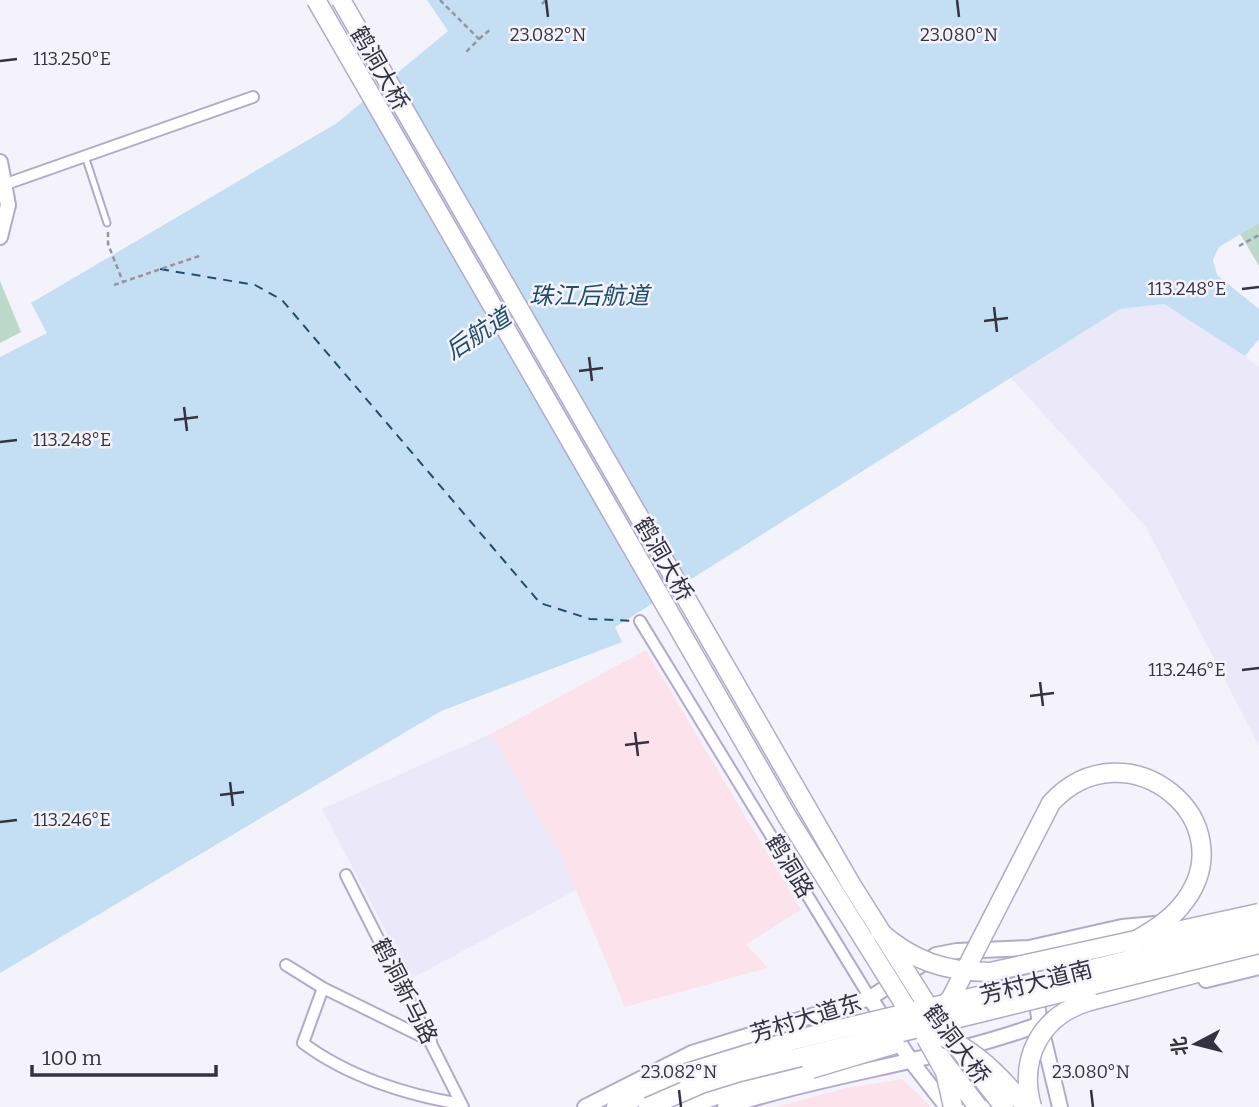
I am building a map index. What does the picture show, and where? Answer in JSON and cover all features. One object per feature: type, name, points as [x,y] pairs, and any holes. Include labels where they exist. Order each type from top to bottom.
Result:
[{"type":"main road","name":"鹤洞大桥","points":[[316,0],[788,818],[863,942],[926,1038],[978,1107]]},
{"type":"main road","name":"鹤洞大桥","points":[[341,0],[880,932],[940,1025],[1004,1107]]},
{"type":"main road","points":[[894,1033],[931,1018],[951,998],[1051,803],[1076,782],[1109,772],[1138,774],[1167,789],[1191,815],[1201,847],[1196,880],[1186,899],[1165,922],[1130,944]]},
{"type":"main road","points":[[880,932],[916,959],[946,968],[979,972],[1013,969],[1259,913]]},
{"type":"main road","name":"芳村大道南","points":[[845,1028],[1259,929]]},
{"type":"main road","name":"芳村大道南","points":[[967,1016],[1259,944]]},
{"type":"main road","points":[[1032,1107],[1027,1077],[1033,1049],[1048,1024],[1065,1010],[1259,957]]},
{"type":"main road","points":[[682,1107],[728,1091],[891,1046],[967,1016]]},
{"type":"main road","name":"芳村大道东","points":[[648,1107],[721,1077],[967,1016]]},
{"type":"main road","points":[[845,1028],[870,1024],[905,1024],[950,1039],[993,1068],[1026,1107]]},
{"type":"main road","name":"芳村大道东","points":[[616,1107],[682,1074],[726,1059],[845,1028]]},
{"type":"main road","points":[[926,1038],[945,1072],[953,1107]]},
{"type":"street","points":[[6,184],[253,97]]},
{"type":"street","points":[[0,162],[8,205],[0,237]]},
{"type":"street","name":"鹤洞路","points":[[640,621],[870,998],[911,1060],[947,1107]]},
{"type":"street","name":"鹤洞新马路","points":[[346,875],[462,1105]]},
{"type":"street","name":"芳村大道南","points":[[1029,948],[1122,927],[1157,923],[1196,925],[1233,938],[1259,936]]},
{"type":"street","points":[[1029,948],[1040,1024],[1060,1107]]},
{"type":"street","name":"芳村大道东","points":[[585,1107],[646,1073],[692,1053],[870,998],[936,955],[957,951],[1029,948]]},
{"type":"street","points":[[286,965],[323,988],[431,1041]]},
{"type":"street","name":"芳村大道南","points":[[1040,1024],[1065,1014],[1259,967]]},
{"type":"street","points":[[323,988],[303,1042],[328,1062],[424,1098],[462,1105]]},
{"type":"street","points":[[725,1107],[829,1078],[1001,1039],[1040,1024]]},
{"type":"lane","points":[[85,156],[107,223]]},
{"type":"path","points":[[440,0],[479,39]]},
{"type":"path","points":[[541,4],[546,0]]},
{"type":"path","points":[[465,53],[492,28]]},
{"type":"path","points":[[107,223],[108,244],[123,282]]},
{"type":"path","points":[[1239,246],[1259,234]]},
{"type":"path","points":[[114,285],[202,255]]},
{"type":"shaded area","points":[[1164,304],[1227,342],[1259,367],[1259,746],[1146,527],[1011,378],[1120,309]]},
{"type":"shaded area","points":[[646,650],[801,910],[746,944],[768,968],[625,1007],[564,861],[491,734]]},
{"type":"shaded area","points":[[491,734],[564,861],[576,890],[411,979],[322,809]]},
{"type":"shaded area","points":[[902,1079],[931,1107],[777,1107],[846,1088]]},
{"type":"green space","points":[[1259,223],[1259,266],[1240,234]]},
{"type":"green space","points":[[0,281],[21,332],[0,343]]},
{"type":"water","name":"珠江后航道","points":[[427,0],[1259,0],[1259,223],[1219,247],[1213,260],[1217,275],[1259,309],[1259,339],[1245,356],[1164,304],[1120,309],[615,627],[622,642],[441,711],[0,973],[0,357],[47,333],[31,303],[337,123],[448,31]]},
{"type":"ferry route","points":[[160,269],[255,285],[282,300],[540,603],[590,619],[636,621]]},
{"type":"water label","name":"后航道","points":[[478,334]]}]
